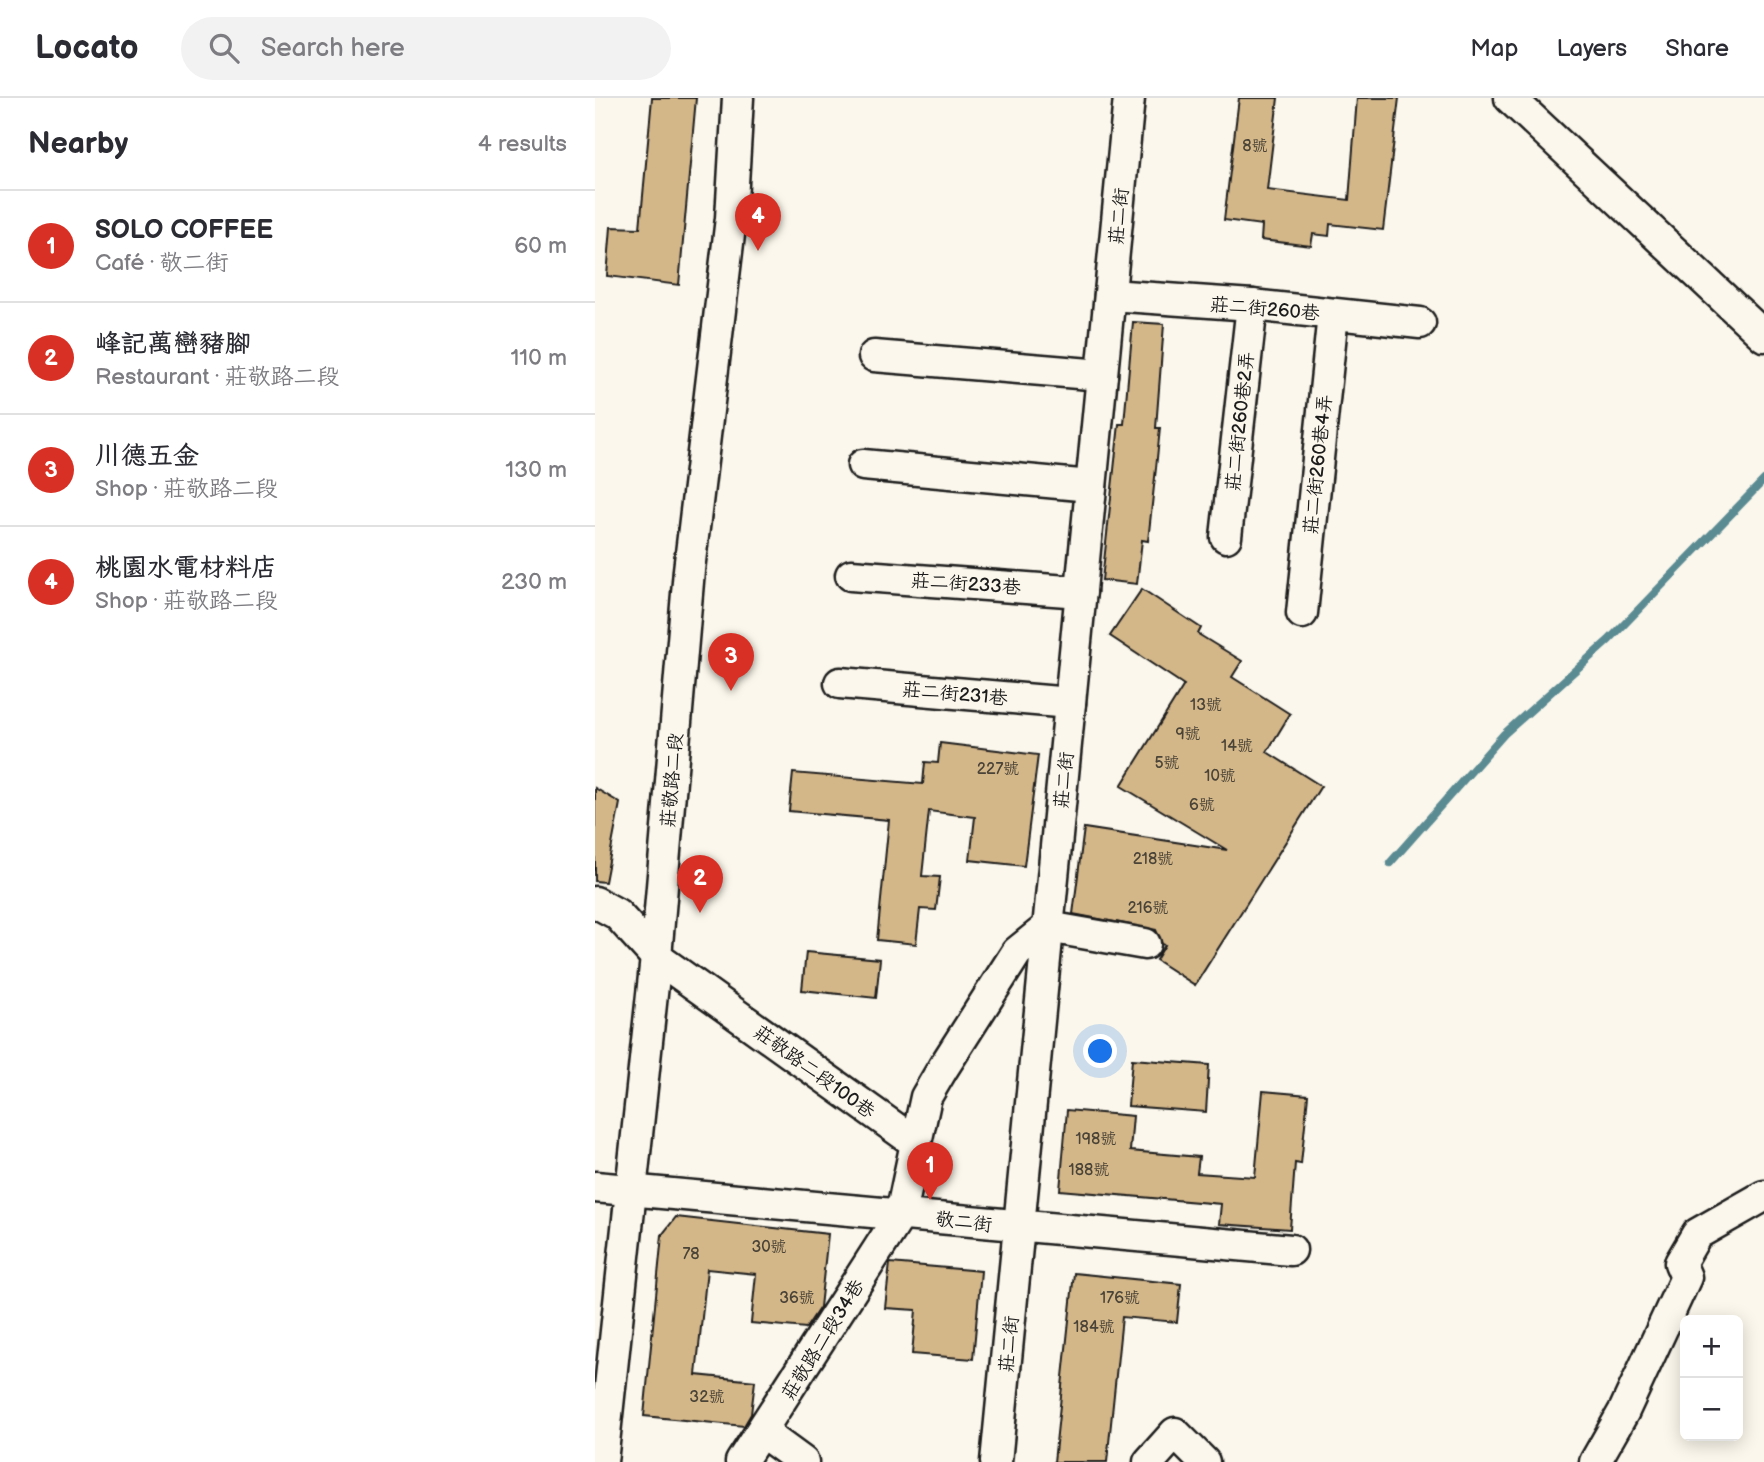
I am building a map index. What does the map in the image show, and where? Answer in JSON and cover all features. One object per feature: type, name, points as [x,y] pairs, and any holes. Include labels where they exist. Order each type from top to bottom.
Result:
[{"type":"street","name":"莊敬路二段","points":[[602,1462],[656,957],[689,570],[731,218],[738,98]]},
{"type":"street","name":"莊二街","points":[[996,1462],[1129,98]]},
{"type":"street","points":[[1510,98],[1764,336]]},
{"type":"street","name":"莊二街260巷","points":[[1110,295],[1252,305],[1420,323]]},
{"type":"street","name":"莊二街260巷2弄","points":[[1226,537],[1252,305]]},
{"type":"street","name":"莊二街260巷4弄","points":[[1302,613],[1333,314]]},
{"type":"street","points":[[874,356],[1102,375]]},
{"type":"street","points":[[863,465],[1091,486]]},
{"type":"street","name":"莊二街233巷","points":[[851,575],[1081,592]]},
{"type":"street","name":"莊二街231巷","points":[[840,683],[1070,703]]},
{"type":"street","name":"莊敬路二段100巷","points":[[595,902],[617,914],[656,957],[916,1143]]},
{"type":"street","points":[[901,1214],[926,1097],[1017,952],[1048,927],[1145,944]]},
{"type":"street","name":"敬二街","points":[[595,1187],[901,1214],[1019,1228],[1291,1250]]},
{"type":"street","points":[[1595,1462],[1624,1412],[1686,1277],[1680,1263],[1697,1234],[1764,1196]]},
{"type":"street","name":"莊敬路二段34巷","points":[[741,1462],[901,1214]]},
{"type":"street","points":[[762,1432],[803,1462]]},
{"type":"street","points":[[1149,1462],[1175,1433],[1204,1462]]},
{"type":"building","points":[[652,98],[696,98],[679,285],[607,276],[611,227],[640,228]]},
{"type":"building","points":[[1239,98],[1278,98],[1267,190],[1349,200],[1357,98],[1399,98],[1383,230],[1330,224],[1329,236],[1313,234],[1311,246],[1261,240],[1262,225],[1224,220]]},
{"type":"building","points":[[1133,322],[1164,324],[1156,428],[1160,428],[1156,468],[1148,541],[1142,540],[1137,584],[1102,580],[1119,424],[1124,424]]},
{"type":"building","points":[[1142,589],[1201,628],[1198,634],[1242,661],[1232,677],[1290,714],[1267,752],[1321,786],[1195,985],[1156,960],[1165,945],[1156,930],[1073,914],[1084,828],[1227,850],[1121,786],[1184,685],[1110,636]]},
{"type":"building","points":[[940,743],[1038,755],[1024,866],[970,860],[975,817],[929,811],[922,876],[940,877],[936,910],[920,909],[916,944],[877,940],[889,820],[789,811],[793,773],[923,784],[925,762],[938,763]]},
{"type":"building","points":[[595,788],[620,803],[605,882],[595,881]]},
{"type":"building","points":[[806,952],[880,959],[876,998],[802,990]]},
{"type":"building","points":[[1132,1059],[1209,1065],[1206,1112],[1128,1106]]},
{"type":"building","points":[[1263,1091],[1308,1095],[1301,1164],[1295,1163],[1290,1229],[1219,1224],[1221,1204],[1060,1190],[1067,1110],[1133,1116],[1130,1151],[1199,1157],[1197,1173],[1255,1177]]},
{"type":"building","points":[[676,1217],[828,1234],[820,1307],[806,1328],[751,1323],[756,1274],[707,1269],[696,1375],[755,1381],[751,1414],[744,1426],[644,1416],[662,1235]]},
{"type":"building","points":[[890,1263],[981,1271],[973,1359],[912,1354],[916,1310],[885,1308]]},
{"type":"building","points":[[1074,1273],[1181,1284],[1177,1322],[1122,1317],[1107,1462],[1054,1462]]},
{"type":"waterway","points":[[1390,863],[1504,734],[1609,640],[1764,480]]},
{"type":"place","name":"桃園水電材料店","points":[[758,251]]},
{"type":"place","name":"川德五金","points":[[731,691]]},
{"type":"place","name":"峰記萬巒豬腳","points":[[700,913]]},
{"type":"place","name":"SOLO COFFEE","points":[[930,1200]]}]
